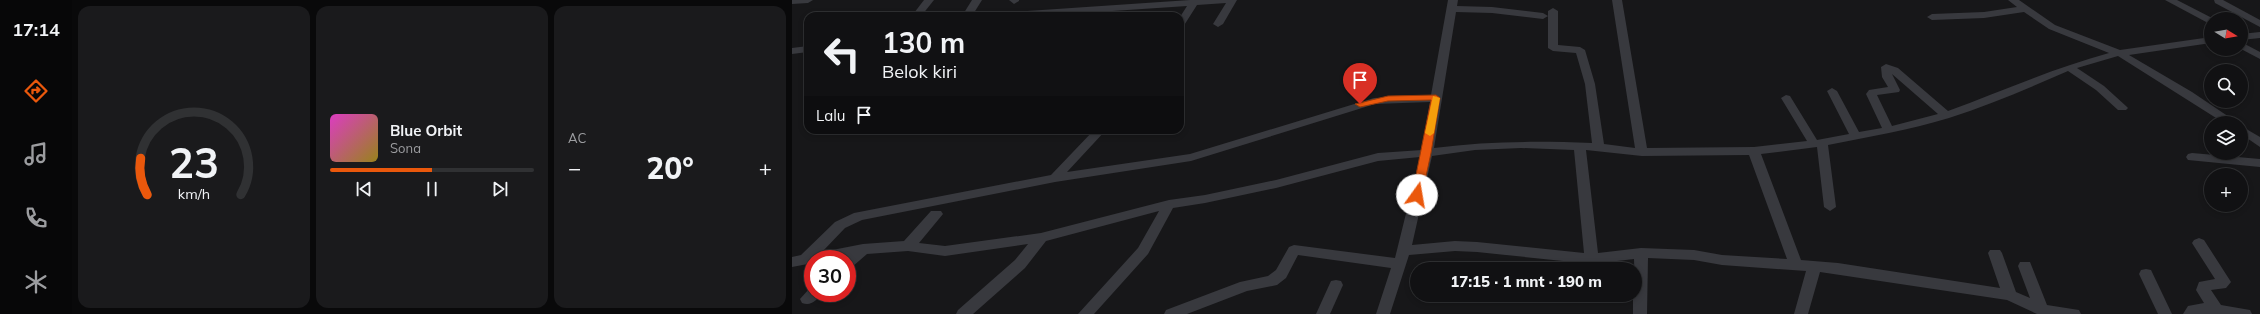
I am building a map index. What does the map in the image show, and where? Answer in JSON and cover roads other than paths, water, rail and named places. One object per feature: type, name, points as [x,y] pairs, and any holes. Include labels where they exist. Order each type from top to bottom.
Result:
[{"type":"street","points":[[792,1],[808,0]]},
{"type":"street","points":[[920,12],[929,0]]},
{"type":"street","points":[[970,12],[977,0]]},
{"type":"street","points":[[1054,12],[1228,0]]},
{"type":"street","points":[[1218,24],[1232,0]]},
{"type":"street","points":[[1617,0],[1642,152]]},
{"type":"street","points":[[2013,0],[2052,27],[2119,53],[2188,94],[2221,116]]},
{"type":"street","points":[[2170,0],[2204,17]]},
{"type":"street","points":[[2218,1],[2260,24]]},
{"type":"street","points":[[1184,18],[1194,2]]},
{"type":"street","points":[[1383,314],[1402,258],[1426,153],[1452,4],[1543,16]]},
{"type":"street","points":[[1932,17],[1984,15],[2024,9]]},
{"type":"street","points":[[1554,11],[1553,48],[1580,50],[1583,58],[1590,84],[1598,147]]},
{"type":"street","points":[[2248,36],[2260,35]]},
{"type":"street","points":[[856,250],[908,246],[946,251],[1041,238],[1169,204],[1205,199],[1276,184],[1378,157],[1426,153],[1482,145],[1521,144],[1580,146],[1642,152],[1754,151],[1818,143],[1889,130],[1946,115],[2007,93],[2069,68],[2119,53],[2204,41]]},
{"type":"street","points":[[2248,49],[2260,56]]},
{"type":"street","points":[[793,51],[804,50]]},
{"type":"street","points":[[1889,130],[1871,94],[1873,92],[1895,90],[1887,77],[1886,67],[1894,70],[1946,115]]},
{"type":"street","points":[[2069,68],[2100,88],[2122,108]]},
{"type":"street","points":[[1832,92],[1856,137]]},
{"type":"street","points":[[815,250],[849,219],[1055,178],[1191,157],[1374,101],[1436,98]]},
{"type":"street","points":[[1786,98],[1818,143],[1830,208]]},
{"type":"street","points":[[1055,178],[1096,134]]},
{"type":"street","points":[[2248,134],[2260,143]]},
{"type":"street","points":[[1580,146],[1592,259]]},
{"type":"street","points":[[1754,151],[1796,265]]},
{"type":"street","points":[[2192,157],[2260,163]]},
{"type":"street","points":[[1085,314],[1143,251],[1169,204]]},
{"type":"street","points":[[908,246],[936,214]]},
{"type":"street","points":[[963,314],[1020,264],[1041,238]]},
{"type":"street","points":[[2198,243],[2224,282],[2221,284],[2204,286],[2203,290],[2217,310]]},
{"type":"street","points":[[1171,314],[1189,309],[1245,286],[1272,281],[1281,274],[1294,250],[1402,258],[1454,246],[1592,259],[1641,253],[1694,255],[1722,260],[1838,268],[2010,295],[2042,310],[2074,314]]},
{"type":"street","points":[[856,256],[863,249]]},
{"type":"street","points":[[1640,314],[1641,253]]},
{"type":"street","points":[[1995,253],[2010,295]]},
{"type":"street","points":[[792,262],[804,260]]},
{"type":"street","points":[[2025,266],[2042,310]]},
{"type":"street","points":[[1801,314],[1814,267]]},
{"type":"street","points":[[2146,274],[2165,314]]},
{"type":"street","points":[[1323,314],[1336,285]]},
{"type":"street","points":[[2190,314],[2193,310],[2217,310],[2245,314]]}]
